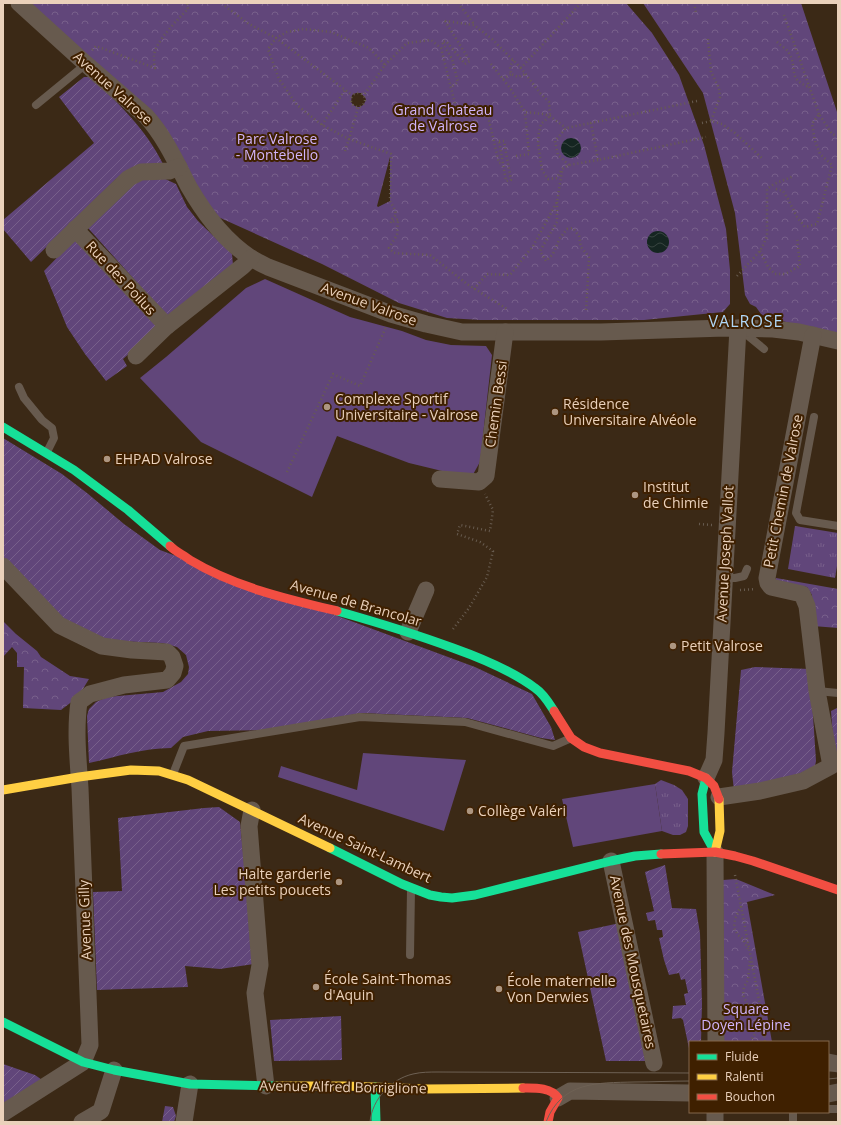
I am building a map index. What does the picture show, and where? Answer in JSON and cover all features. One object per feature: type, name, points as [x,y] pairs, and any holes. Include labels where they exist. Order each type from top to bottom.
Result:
[{"type":"street","name":"Avenue Valrose","points":[[19,3],[88,58],[146,116],[162,136],[206,215],[232,243],[251,258],[268,267],[391,314],[462,332],[601,332],[738,328],[773,329],[813,335],[838,341]]},
{"type":"street","points":[[54,250],[128,178],[141,172],[169,171],[179,167]]},
{"type":"street","name":"Rue des Poilus","points":[[75,229],[167,326]]},
{"type":"street","points":[[136,356],[167,326],[251,258]]},
{"type":"street","name":"Avenue Joseph Vallot","points":[[706,778],[714,760],[724,578],[731,396],[738,328]]},
{"type":"street","name":"Chemin Bessi","points":[[486,476],[505,332]]},
{"type":"street","name":"Petit Chemin de Valrose","points":[[719,798],[803,781],[835,766],[817,691],[807,606],[802,594],[771,587],[767,578],[813,335]]},
{"type":"street","name":"Avenue de Brancolar","points":[[3,427],[74,470],[128,510],[173,549],[224,577],[256,589],[370,620],[441,643],[478,657],[508,671],[536,688],[546,698],[571,738],[584,747],[600,753],[689,771],[706,778]]},
{"type":"street","points":[[440,479],[479,482],[486,476]]},
{"type":"street","name":"Avenue Gilly","points":[[3,566],[58,625],[102,646],[132,650],[167,652],[172,657],[176,666],[173,674],[167,680],[124,685],[90,694],[80,702],[77,719],[90,1045],[83,1062]]},
{"type":"street","points":[[408,632],[426,590]]},
{"type":"street","name":"Avenue Saint-Lambert","points":[[3,790],[130,770],[159,771],[173,774],[252,810],[411,888],[430,895],[445,897],[460,898],[475,895],[635,856],[715,852],[753,861],[838,890]]},
{"type":"street","points":[[706,778],[714,786],[719,798],[720,831],[715,852],[716,1041]]},
{"type":"street","points":[[706,778],[702,794],[704,832],[715,852]]},
{"type":"street","points":[[252,810],[249,826],[260,965],[255,993],[266,1086]]},
{"type":"street","name":"Avenue des Mousquetaires","points":[[611,861],[654,1063]]},
{"type":"street","name":"Avenue Alfred Borriglione","points":[[3,1022],[83,1062],[114,1070],[190,1084],[345,1086],[425,1089],[538,1088],[556,1094],[558,1098]]},
{"type":"street","points":[[3,1113],[83,1062]]},
{"type":"street","points":[[82,1122],[102,1117],[114,1070]]},
{"type":"street","points":[[184,1122],[190,1084]]},
{"type":"street","points":[[375,1087],[376,1122]]},
{"type":"street","points":[[548,1122],[551,1109],[558,1098],[570,1091],[689,1093]]},
{"type":"lane","points":[[36,105],[88,58]]},
{"type":"lane","points":[[738,328],[764,349]]},
{"type":"lane","points":[[19,387],[24,398],[42,420],[52,428],[54,438],[47,453]]},
{"type":"lane","points":[[814,417],[796,513],[800,520],[838,526]]},
{"type":"lane","points":[[724,578],[744,576],[747,569]]},
{"type":"lane","points":[[817,691],[838,694]]},
{"type":"lane","points":[[173,774],[184,746],[360,718],[465,722],[553,746],[571,738]]},
{"type":"lane","points":[[410,955],[411,888]]},
{"type":"path","points":[[88,58],[96,46],[154,68],[154,53],[168,30],[188,9],[187,3]]},
{"type":"path","points":[[458,3],[474,25],[492,39],[521,68],[540,93],[549,102],[550,116]]},
{"type":"path","points":[[461,6],[464,3]]},
{"type":"path","points":[[521,68],[581,3]]},
{"type":"path","points":[[694,3],[696,13]]},
{"type":"path","points":[[225,6],[249,24],[276,38],[352,95]]},
{"type":"path","points":[[784,15],[819,114],[832,134],[838,136]]},
{"type":"path","points":[[451,87],[458,82],[452,59],[442,42],[446,41],[465,64],[470,61],[445,21],[474,25]]},
{"type":"path","points":[[386,65],[369,48],[331,32],[303,29],[287,32],[276,38],[268,49],[279,79],[298,105],[322,125],[349,139],[391,154],[390,201],[396,215],[391,222],[398,219],[396,235],[389,248],[394,253],[430,255],[474,289],[507,309]]},
{"type":"path","points":[[708,39],[711,72],[719,88],[720,97],[711,121]]},
{"type":"path","points":[[364,95],[386,65],[407,43],[431,40],[441,48],[457,112],[475,106],[487,112],[499,163],[503,163]]},
{"type":"path","points":[[777,42],[788,51],[792,59],[796,78],[801,84],[810,88]]},
{"type":"path","points":[[511,74],[510,67],[513,60]]},
{"type":"path","points":[[491,64],[525,112],[529,154],[516,156]]},
{"type":"path","points":[[511,74],[518,77],[525,74]]},
{"type":"path","points":[[503,79],[511,74]]},
{"type":"path","points":[[322,125],[345,90]]},
{"type":"path","points":[[345,151],[358,108],[365,103],[366,99],[364,95],[359,92],[352,95]]},
{"type":"path","points":[[352,95],[351,102],[358,108]]},
{"type":"path","points":[[569,165],[558,155],[555,141],[566,128],[696,101]]},
{"type":"path","points":[[525,112],[550,116],[566,128]]},
{"type":"path","points":[[776,189],[783,191],[797,217],[805,227],[817,224],[832,165],[820,154],[815,141],[812,124],[819,114]]},
{"type":"path","points":[[550,116],[541,124],[538,143],[542,170],[548,179],[556,178],[562,169],[569,165],[706,137]]},
{"type":"path","points":[[702,123],[711,121],[722,124],[735,133],[763,159]]},
{"type":"path","points":[[591,123],[598,160]]},
{"type":"path","points":[[500,141],[504,141],[511,180],[506,181],[503,163],[500,141]]},
{"type":"path","points":[[562,169],[557,202],[557,222],[540,251],[546,261],[553,254],[560,238],[567,229],[573,228],[579,236],[581,247],[589,257],[586,311]]},
{"type":"path","points":[[737,276],[760,251],[767,237],[767,189],[774,184],[794,176]]},
{"type":"path","points":[[474,289],[487,274],[510,274],[533,246],[557,202]]},
{"type":"path","points":[[760,251],[768,267],[775,274],[786,274],[800,266],[797,237]]},
{"type":"path","points":[[287,472],[333,374],[360,386],[391,314]]},
{"type":"path","points":[[441,643],[469,608],[487,577],[493,551],[480,542],[457,534],[460,525],[490,531],[494,510],[484,493],[486,476]]},
{"type":"path","points":[[735,873],[763,1021],[765,1041]]},
{"type":"path","points":[[741,906],[735,919],[734,928],[738,935],[743,939],[751,956],[748,980],[744,987],[743,995],[750,1009],[763,1021]]},
{"type":"path","points":[[751,1041],[763,1021]]},
{"type":"green space","points":[[26,3],[626,3],[652,33],[679,75],[704,145],[726,229],[730,270],[730,304],[723,312],[644,320],[480,320],[447,318],[399,303],[322,264],[216,216],[153,117]],"holes":[[[361,93],[366,99],[364,104],[360,107],[353,105],[351,102],[352,95]],[[390,157],[390,201],[378,207],[377,206]]]},
{"type":"green space","points":[[643,3],[801,3],[838,115],[838,335],[766,317],[761,314],[756,307],[750,304],[745,295],[735,213],[703,93]]},
{"type":"green space","points":[[84,77],[91,77],[131,117],[148,139],[163,164],[116,179],[31,262],[3,229],[3,220],[94,143],[59,97]]},
{"type":"green space","points":[[136,177],[161,177],[176,184],[187,207],[198,221],[232,254],[233,265],[167,316],[88,228]]},
{"type":"green space","points":[[77,237],[156,325],[156,330],[123,359],[127,366],[106,381],[85,354],[67,327],[44,271]]},
{"type":"green space","name":"Complexe Sportif Universitaire - Valrose","points":[[265,279],[350,317],[402,331],[426,340],[451,345],[486,346],[492,355],[480,462],[471,478],[409,463],[337,436],[312,497],[201,442],[140,378],[246,288]]},
{"type":"green space","points":[[3,438],[62,474],[124,524],[160,550],[475,667],[532,694],[551,727],[555,740],[541,738],[467,718],[362,713],[266,730],[208,731],[183,737],[171,748],[140,751],[89,763],[87,716],[89,709],[96,702],[107,697],[163,692],[181,682],[188,674],[189,667],[186,655],[177,647],[162,643],[98,639],[67,626],[3,561]]},
{"type":"green space","points":[[795,526],[838,533],[838,560],[835,578],[788,569]]},
{"type":"green space","points":[[776,578],[838,589],[838,628],[813,626],[812,595],[807,587],[776,582]]},
{"type":"green space","points":[[3,621],[37,651],[41,657],[70,676],[89,679],[78,697],[61,710],[23,708],[24,667],[17,667],[17,653],[12,647],[3,657]]},
{"type":"green space","points":[[755,667],[810,669],[816,761],[815,766],[797,775],[734,791],[732,772],[741,670]]},
{"type":"green space","points":[[837,708],[838,757],[834,751],[831,711]]},
{"type":"green space","points":[[363,753],[466,760],[444,831],[278,777],[281,766],[357,790]]},
{"type":"green space","points":[[661,780],[682,790],[688,799],[688,826],[686,832],[680,835],[673,835],[662,831],[655,784]]},
{"type":"green space","points":[[655,784],[662,831],[573,847],[562,799]]},
{"type":"green space","points":[[219,807],[240,822],[254,964],[220,969],[185,966],[188,987],[97,990],[93,892],[122,891],[118,818]]},
{"type":"green space","points":[[665,865],[672,908],[696,909],[700,933],[702,1004],[701,1041],[689,1041],[689,1048],[683,1020],[681,1018],[672,1019],[673,1006],[686,1005],[684,994],[688,993],[685,979],[681,980],[679,973],[669,975],[659,938],[663,937],[662,930],[657,930],[655,920],[648,921],[646,913],[654,911],[645,872]]},
{"type":"green space","name":"Square Doyen Lépine","points":[[736,879],[775,895],[747,902],[772,1041],[724,1041],[723,880]]},
{"type":"green space","points":[[620,923],[649,1061],[606,1061],[578,932]]},
{"type":"green space","points":[[341,1016],[342,1060],[274,1061],[270,1020]]},
{"type":"green space","points":[[3,1064],[35,1075],[45,1082],[3,1108]]},
{"type":"green space","points":[[165,1106],[173,1107],[176,1116],[174,1122],[162,1122]]},
{"type":"water","points":[[571,138],[578,141],[581,148],[578,155],[571,158],[564,155],[561,148],[564,141]]},
{"type":"water","points":[[658,231],[666,234],[669,242],[666,250],[658,253],[650,250],[647,242],[650,234]]},
{"type":"tram line","points":[[829,1071],[838,1071]]},
{"type":"tram line","points":[[370,1122],[374,1106],[384,1091],[397,1080],[419,1073],[689,1073]]},
{"type":"tram line","points":[[829,1079],[838,1078]]},
{"type":"tram line","points":[[546,1122],[553,1109],[561,1099],[582,1087],[607,1083],[689,1081]]},
{"type":"traffic: fast","points":[[3,427],[74,470],[128,510],[170,546]]},
{"type":"traffic: fast","points":[[337,611],[424,638],[496,665],[538,690],[554,711]]},
{"type":"traffic: fast","points":[[706,778],[702,794],[704,832],[715,852]]},
{"type":"traffic: fast","points":[[330,848],[402,884],[430,895],[452,898],[475,895],[611,861],[635,856],[661,854]]},
{"type":"traffic: fast","points":[[3,1022],[83,1062],[114,1070],[190,1084],[276,1086]]},
{"type":"traffic: fast","points":[[375,1087],[376,1122]]},
{"type":"traffic: slow","points":[[3,790],[131,770],[159,771],[188,780],[330,848]]},
{"type":"traffic: slow","points":[[715,852],[720,831],[719,799]]},
{"type":"traffic: slow","points":[[276,1086],[345,1086],[425,1089],[523,1088]]},
{"type":"traffic: jam","points":[[170,546],[190,560],[225,578],[280,597],[337,611]]},
{"type":"traffic: jam","points":[[554,711],[571,738],[584,747],[600,753],[689,771],[706,778],[714,786],[719,799]]},
{"type":"traffic: jam","points":[[661,854],[715,852],[735,856],[838,890]]},
{"type":"traffic: jam","points":[[523,1088],[547,1090],[555,1094],[558,1098],[550,1112],[548,1122]]},
{"type":"place","name":"Complexe Sportif Universitaire - Valrose","points":[[327,407]]},
{"type":"place","name":"Résidence Universitaire Alvéole","points":[[555,412]]},
{"type":"place","name":"EHPAD Valrose","points":[[107,459]]},
{"type":"place","name":"Institut de Chimie","points":[[635,495]]},
{"type":"place","name":"Petit Valrose","points":[[673,646]]},
{"type":"place","name":"Collège Valéri","points":[[470,811]]},
{"type":"place","name":"Halte garderie Les petits poucets","points":[[339,882]]},
{"type":"place","name":"École Saint-Thomas d'Aquin","points":[[316,987]]},
{"type":"place","name":"École maternelle Von Derwies","points":[[499,989]]},
{"type":"district","name":"VALROSE","points":[[746,321]]},
{"type":"park label","name":"Grand Chateau de Valrose","points":[[443,118]]},
{"type":"park label","name":"Parc Valrose - Montebello","points":[[277,148]]}]
